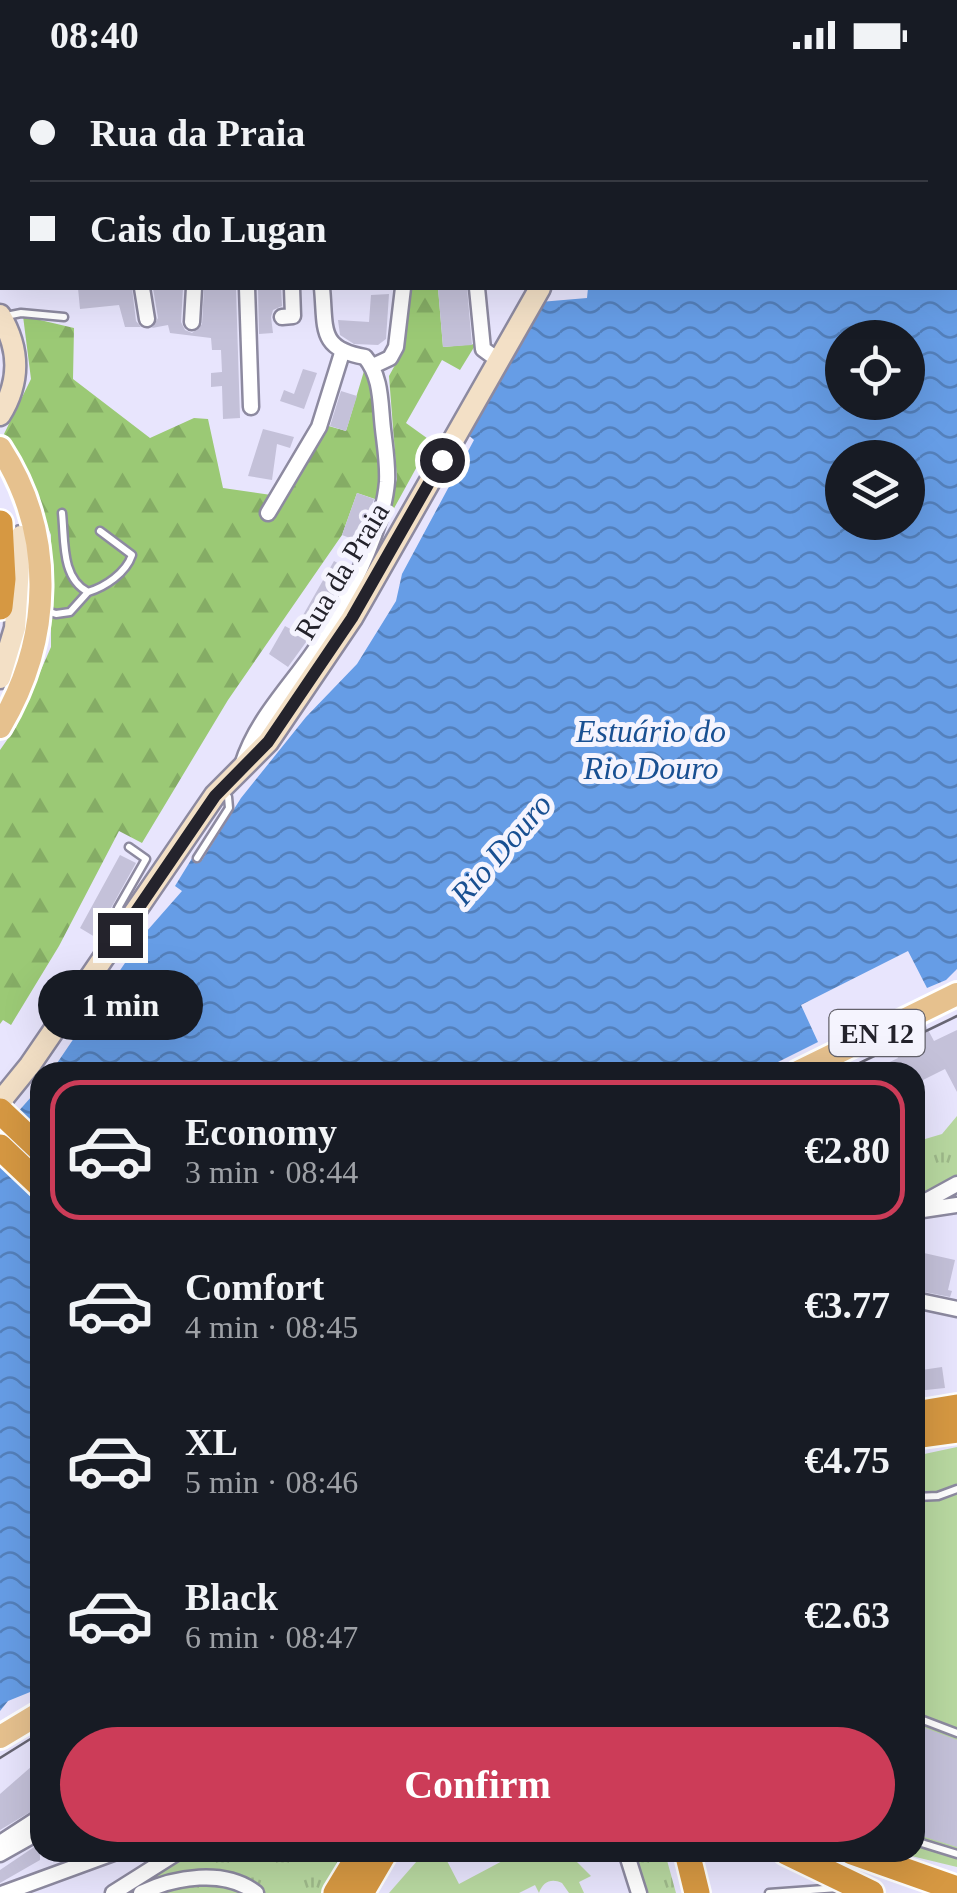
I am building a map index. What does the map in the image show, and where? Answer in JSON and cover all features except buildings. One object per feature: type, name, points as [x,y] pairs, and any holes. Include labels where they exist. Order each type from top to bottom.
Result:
[{"type":"highway","points":[[0,608],[10,529]]},
{"type":"highway","points":[[0,1112],[30,1140]]},
{"type":"highway","points":[[0,1147],[30,1176]]},
{"type":"highway","points":[[925,1412],[957,1407]]},
{"type":"highway","points":[[925,1435],[957,1430]]},
{"type":"highway","points":[[336,1893],[355,1862]]},
{"type":"highway","points":[[361,1893],[379,1862]]},
{"type":"highway","points":[[690,1862],[698,1893]]},
{"type":"highway","points":[[807,1862],[867,1891]]},
{"type":"highway","points":[[880,1862],[957,1890]]},
{"type":"main road","name":"Rua da Praia","points":[[32,1062],[221,789],[268,742],[352,618],[539,290]]},
{"type":"main road","points":[[1,316],[12,338],[16,376],[12,396],[1,414]]},
{"type":"main road","points":[[0,448],[23,492],[41,572],[40,610],[28,666],[0,727]]},
{"type":"main road","points":[[0,476],[14,507],[10,529],[18,608],[0,678]]},
{"type":"main road","points":[[0,705],[21,654],[30,607],[31,576],[10,529]]},
{"type":"main road","name":"EN 12","points":[[818,1062],[957,994]]},
{"type":"main road","name":"Rua da Praia","points":[[0,1102],[30,1065]]},
{"type":"main road","points":[[0,1737],[30,1719]]},
{"type":"street","points":[[142,290],[147,319]]},
{"type":"street","points":[[192,322],[194,290]]},
{"type":"street","points":[[247,290],[251,407]]},
{"type":"street","points":[[282,317],[293,316],[292,290]]},
{"type":"street","points":[[240,770],[248,743],[283,689],[316,649],[359,573],[383,504],[388,466],[377,374],[365,357],[342,353],[332,346],[325,332],[322,290]]},
{"type":"street","points":[[372,366],[390,358],[396,346],[403,290]]},
{"type":"street","points":[[477,290],[483,349],[498,360]]},
{"type":"street","points":[[268,513],[320,427],[342,353]]},
{"type":"street","points":[[925,1203],[957,1184]]},
{"type":"street","points":[[925,1208],[957,1204]]},
{"type":"street","points":[[925,1302],[957,1309]]},
{"type":"street","points":[[0,1843],[30,1824]]},
{"type":"street","points":[[0,1854],[30,1837]]},
{"type":"street","points":[[4,1893],[89,1862]]},
{"type":"street","points":[[113,1893],[162,1862]]},
{"type":"street","points":[[629,1862],[639,1893]]},
{"type":"street","points":[[141,1893],[160,1884],[208,1878],[232,1880],[256,1893]]},
{"type":"lane","points":[[1,316],[20,313],[64,317]]},
{"type":"lane","points":[[62,514],[69,572],[76,586],[88,592]]},
{"type":"lane","points":[[40,610],[70,612],[88,592],[99,589],[128,566],[132,555],[100,532]]},
{"type":"lane","points":[[198,858],[229,808],[228,797],[221,789]]},
{"type":"lane","points":[[129,848],[146,859],[118,908],[132,919]]},
{"type":"lane","points":[[925,1497],[957,1489]]},
{"type":"lane","points":[[925,1721],[957,1733]]},
{"type":"lane","points":[[925,1843],[957,1854]]},
{"type":"lane","points":[[770,1893],[799,1889],[867,1891]]},
{"type":"green space","points":[[408,290],[438,290],[443,347],[476,344],[460,370],[442,360],[406,423],[431,441],[381,532],[397,479],[389,376],[400,356]]},
{"type":"green space","points":[[23,316],[74,328],[73,379],[150,438],[194,418],[208,419],[223,488],[278,496],[325,425],[346,431],[364,371],[378,416],[381,501],[357,493],[342,535],[228,700],[142,843],[119,831],[59,946],[11,1025],[3,1020],[0,1024],[0,750],[16,727],[51,647],[51,535],[28,475],[4,434],[31,379]]},
{"type":"green space","points":[[957,1116],[957,1180],[925,1195],[925,1139],[942,1134]]},
{"type":"green space","points":[[957,1447],[957,1867],[925,1859],[925,1454]]},
{"type":"green space","points":[[179,1862],[346,1862],[329,1893],[128,1893]]},
{"type":"green space","points":[[416,1862],[448,1862],[459,1884],[500,1862],[577,1862],[591,1876],[579,1882],[584,1893],[569,1893],[562,1883],[551,1881],[539,1893],[535,1885],[519,1893],[389,1893]]},
{"type":"green space","points":[[635,1862],[667,1862],[676,1893],[645,1893]]},
{"type":"water","name":"Estuário do Rio Douro","points":[[588,290],[957,290],[957,969],[946,980],[927,988],[908,951],[801,1005],[818,1042],[778,1062],[58,1062],[146,932],[182,891],[175,886],[194,855],[202,860],[241,798],[306,717],[357,664],[396,601],[402,574],[474,440],[465,432],[520,345],[517,342],[540,302],[587,298]]},
{"type":"water","points":[[30,1098],[30,1692],[8,1701],[0,1711],[0,1132]]},
{"type":"tram line","points":[[862,1062],[957,1016]]},
{"type":"tram line","points":[[0,1758],[30,1739]]},
{"type":"route","points":[[120,935],[215,796],[268,742],[352,618],[442,460]]},
{"type":"water label","name":"Rio Douro","points":[[501,849]]}]
